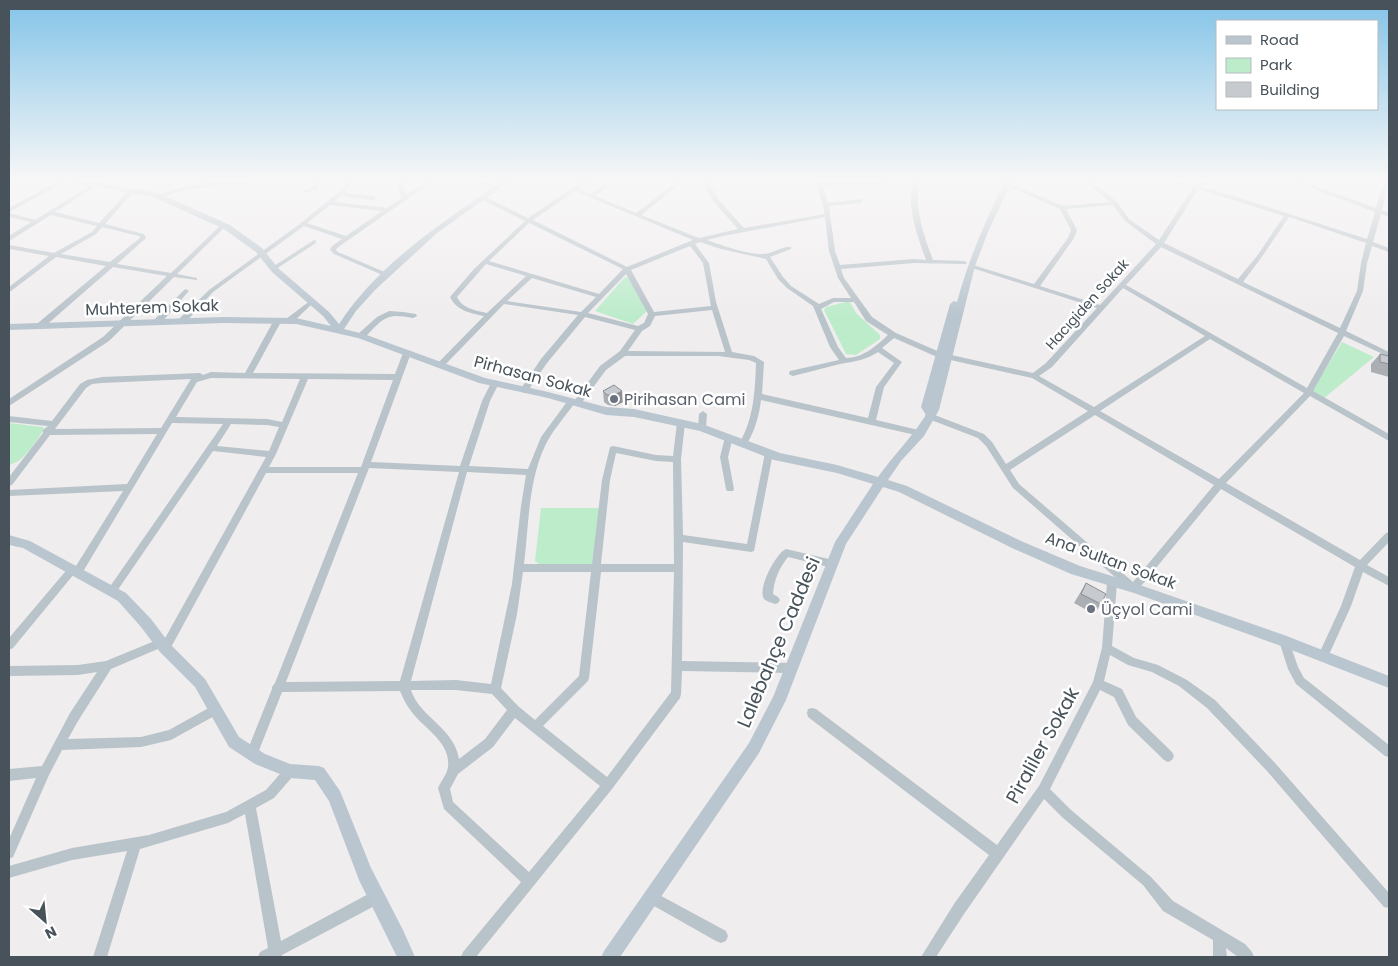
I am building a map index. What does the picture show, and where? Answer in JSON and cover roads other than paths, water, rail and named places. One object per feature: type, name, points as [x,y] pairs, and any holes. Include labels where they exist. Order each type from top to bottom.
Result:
[{"type":"street","points":[[9,239],[30,226]]},
{"type":"street","points":[[9,290],[56,254],[94,233],[102,226]]},
{"type":"street","points":[[41,325],[143,238],[142,234],[102,226]]},
{"type":"street","points":[[9,403],[106,339],[223,226]]},
{"type":"street","points":[[226,226],[244,237],[274,268],[326,314],[339,330],[353,309],[441,226]]},
{"type":"street","points":[[182,321],[211,291],[299,226]]},
{"type":"street","points":[[309,226],[346,238]]},
{"type":"street","points":[[364,226],[346,238],[333,250],[387,275]]},
{"type":"street","points":[[488,315],[464,309],[455,304],[453,297],[485,262],[523,226]]},
{"type":"street","points":[[541,226],[627,269],[652,314]]},
{"type":"street","points":[[662,226],[696,241],[765,256],[770,260],[780,278],[817,308],[837,353],[844,361]]},
{"type":"street","points":[[524,390],[544,361],[583,314],[627,269],[696,241],[759,226]]},
{"type":"street","points":[[829,226],[832,251],[840,278],[869,319],[893,335],[944,356],[1034,376],[1389,582]]},
{"type":"street","points":[[920,226],[930,261]]},
{"type":"street","name":"Lalebahçe Caddesi","points":[[610,957],[754,748],[779,700],[841,542],[897,458],[920,433],[934,410],[944,356],[967,265],[987,226]]},
{"type":"street","points":[[1036,286],[1071,238],[1074,230],[1072,226]]},
{"type":"street","points":[[1135,226],[1160,244],[1389,355]]},
{"type":"street","name":"Hacıgiden Sokak","points":[[1034,376],[1049,365],[1100,307],[1160,244],[1171,226]]},
{"type":"street","points":[[1239,282],[1259,257],[1278,226]]},
{"type":"street","points":[[1322,226],[1389,250]]},
{"type":"street","points":[[929,416],[980,436],[989,444],[1016,486],[1036,505],[1098,554],[1134,588],[1220,484],[1309,392],[1360,291],[1364,262],[1374,226]]},
{"type":"street","points":[[696,241],[706,263],[715,308],[728,353]]},
{"type":"street","points":[[274,268],[314,242]]},
{"type":"street","points":[[9,247],[195,278]]},
{"type":"street","points":[[765,256],[789,248]]},
{"type":"street","points":[[838,268],[930,261],[967,265],[1100,307]]},
{"type":"street","points":[[485,262],[600,296]]},
{"type":"street","points":[[440,365],[488,315],[531,275]]},
{"type":"street","points":[[1122,285],[1389,438]]},
{"type":"street","points":[[158,322],[186,291]]},
{"type":"street","points":[[817,308],[833,300],[854,300]]},
{"type":"street","points":[[293,321],[311,302]]},
{"type":"street","points":[[502,302],[583,314],[639,329]]},
{"type":"street","points":[[652,314],[715,308]]},
{"type":"street","points":[[362,336],[385,314],[395,311],[413,316]]},
{"type":"street","points":[[495,689],[507,639],[519,568],[522,528],[532,472],[541,446],[574,402],[603,368],[623,353],[639,329],[647,324],[652,314]]},
{"type":"street","points":[[248,375],[278,320]]},
{"type":"street","name":"Muhterem Sokak","points":[[9,327],[122,322],[293,321]]},
{"type":"street","name":"Pirhasan Sokak","points":[[293,321],[362,336],[495,383],[606,411],[634,413],[702,428],[744,442],[769,453],[881,481]]},
{"type":"street","points":[[793,373],[844,361],[853,361],[878,349],[893,335]]},
{"type":"street","points":[[1005,469],[1210,336]]},
{"type":"street","points":[[872,420],[880,386],[898,362],[878,349]]},
{"type":"street","points":[[252,754],[365,468],[407,353]]},
{"type":"street","points":[[623,353],[651,355],[728,353],[751,356],[760,362],[757,396],[749,436],[744,442]]},
{"type":"street","points":[[9,483],[46,432],[83,386],[90,382],[248,375],[398,377]]},
{"type":"street","points":[[9,645],[76,571],[189,387],[194,380],[203,376]]},
{"type":"street","points":[[9,672],[78,670],[107,666],[163,646],[272,454],[305,376]]},
{"type":"street","points":[[454,770],[455,756],[449,744],[412,706],[405,695],[404,686],[464,468],[486,401],[495,383]]},
{"type":"street","points":[[757,396],[872,420],[920,433]]},
{"type":"street","points":[[702,428],[703,414]]},
{"type":"street","points":[[9,419],[53,424]]},
{"type":"street","points":[[169,420],[267,422],[284,425]]},
{"type":"street","points":[[112,592],[229,421]]},
{"type":"street","points":[[468,957],[608,785],[676,694],[679,568],[677,459],[681,423]]},
{"type":"street","points":[[46,432],[162,431]]},
{"type":"street","points":[[729,437],[724,456],[730,489]]},
{"type":"street","points":[[210,448],[272,454]]},
{"type":"street","points":[[536,726],[584,678],[598,568],[606,480],[612,450],[656,458],[677,459]]},
{"type":"street","points":[[678,538],[751,548],[769,453]]},
{"type":"street","points":[[262,470],[464,468],[477,471],[532,472]]},
{"type":"street","points":[[9,469],[19,469]]},
{"type":"street","name":"Ana Sultan Sokak","points":[[881,481],[903,489],[1062,565],[1112,583],[1134,588],[1284,641],[1389,682]]},
{"type":"street","points":[[9,493],[129,487]]},
{"type":"street","points":[[1323,656],[1362,565],[1389,536]]},
{"type":"street","points":[[9,540],[26,544],[122,597],[163,646],[200,683],[234,742],[252,754],[290,771],[319,773],[330,786],[365,874],[400,939],[406,957]]},
{"type":"street","points":[[775,600],[768,596],[768,589],[780,558],[786,553],[832,564]]},
{"type":"street","points":[[519,568],[679,568]]},
{"type":"street","name":"Piraliler Sokak","points":[[928,957],[1043,790],[1098,683],[1107,648],[1112,583]]},
{"type":"street","points":[[1284,641],[1293,669],[1300,681],[1389,752]]},
{"type":"street","points":[[1107,648],[1132,662],[1154,668],[1183,682],[1211,704],[1271,767],[1389,902]]},
{"type":"street","points":[[9,853],[45,771],[74,717],[107,666]]},
{"type":"street","points":[[676,666],[791,668]]},
{"type":"street","points":[[1098,683],[1118,693],[1132,721],[1168,756]]},
{"type":"street","points":[[278,687],[456,685],[495,689],[514,710],[608,785]]},
{"type":"street","points":[[59,745],[141,742],[171,735],[214,710]]},
{"type":"street","points":[[514,710],[489,743],[454,770],[444,788],[448,805],[530,881]]},
{"type":"street","points":[[812,714],[998,854]]},
{"type":"street","points":[[9,775],[45,771]]},
{"type":"street","points":[[9,872],[72,854],[136,843],[228,818],[270,794],[290,771]]},
{"type":"street","points":[[1043,790],[1067,814],[1147,882],[1168,906],[1240,949],[1248,957]]},
{"type":"street","points":[[250,806],[271,955],[377,897]]},
{"type":"street","points":[[100,957],[136,843]]},
{"type":"street","points":[[652,897],[721,936]]},
{"type":"street","points":[[1219,936],[1220,957]]},
{"type":"place","name":"Pirihasan Cami","points":[[614,399]]},
{"type":"place","name":"Üçyol Cami","points":[[1091,609]]}]
